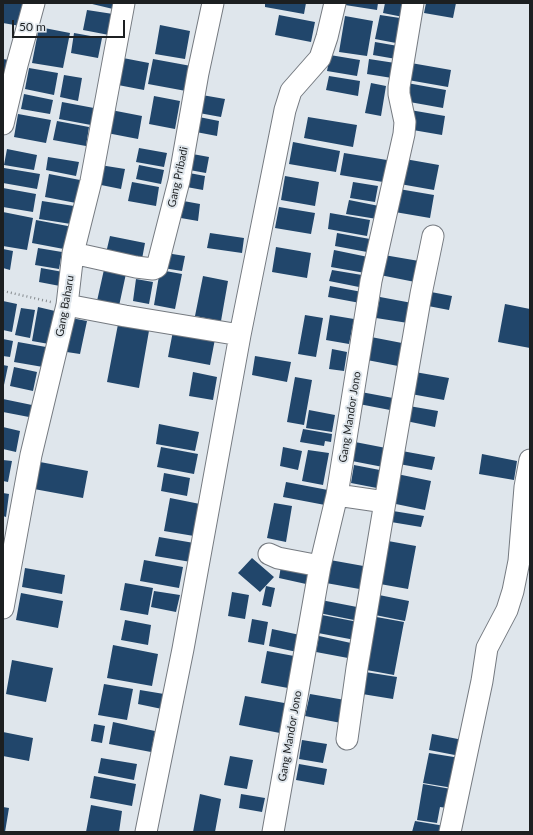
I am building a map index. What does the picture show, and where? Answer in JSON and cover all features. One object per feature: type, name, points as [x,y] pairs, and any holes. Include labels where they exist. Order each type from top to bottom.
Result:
[{"type":"street","points":[[3,124],[34,3]]},
{"type":"street","name":"Gang Baharu","points":[[3,608],[31,455],[67,305],[73,253],[91,181],[124,3]]},
{"type":"street","name":"Gang Pribadi","points":[[73,253],[136,267],[153,269],[157,267],[179,181],[198,73],[213,3]]},
{"type":"street","points":[[146,832],[184,641],[240,335],[287,104],[293,88],[320,58],[328,37],[334,3]]},
{"type":"street","name":"Gang Mandor Jono","points":[[273,832],[320,566],[337,496],[371,281],[404,134],[405,122],[399,94],[399,86],[413,3]]},
{"type":"street","points":[[347,739],[357,668],[385,502],[420,301],[433,236]]},
{"type":"street","points":[[67,305],[240,335]]},
{"type":"street","points":[[450,832],[488,648],[507,610],[513,590],[519,561],[524,487],[530,460]]},
{"type":"street","points":[[337,496],[385,502]]},
{"type":"street","points":[[269,554],[278,558],[320,566]]},
{"type":"path","points":[[3,290],[67,305]]},
{"type":"building","points":[[3,3],[24,3],[20,26],[3,23]]},
{"type":"building","points":[[88,3],[114,3],[113,9]]},
{"type":"building","points":[[265,3],[306,3],[304,14],[265,7]]},
{"type":"building","points":[[345,3],[378,3],[377,10],[345,5]]},
{"type":"building","points":[[385,3],[403,3],[403,17],[383,13]]},
{"type":"building","points":[[426,3],[456,3],[453,18],[424,13]]},
{"type":"building","points":[[87,10],[113,14],[109,35],[83,30]]},
{"type":"building","points":[[279,15],[315,22],[311,42],[275,35]]},
{"type":"building","points":[[380,15],[400,18],[396,43],[375,39]]},
{"type":"building","points":[[345,16],[373,21],[367,56],[339,52]]},
{"type":"building","points":[[160,25],[190,31],[185,59],[155,54]]},
{"type":"building","points":[[39,27],[70,33],[63,68],[32,63]]},
{"type":"building","points":[[74,33],[102,38],[98,58],[71,53]]},
{"type":"building","points":[[375,42],[398,46],[396,59],[373,55]]},
{"type":"building","points":[[330,55],[360,60],[357,76],[327,71]]},
{"type":"building","points":[[123,58],[149,63],[144,90],[118,85]]},
{"type":"building","points":[[3,59],[9,60],[3,79]]},
{"type":"building","points":[[153,59],[191,66],[186,91],[148,84]]},
{"type":"building","points":[[369,59],[395,63],[392,78],[367,74]]},
{"type":"building","points":[[411,63],[451,70],[448,87],[408,80]]},
{"type":"building","points":[[29,68],[58,73],[54,95],[25,89]]},
{"type":"building","points":[[64,75],[82,78],[78,101],[60,97]]},
{"type":"building","points":[[329,76],[360,81],[358,96],[326,90]]},
{"type":"building","points":[[371,83],[386,86],[381,116],[365,113]]},
{"type":"building","points":[[407,83],[446,90],[443,108],[404,101]]},
{"type":"building","points":[[24,94],[53,100],[50,114],[21,109]]},
{"type":"building","points":[[202,95],[225,99],[221,117],[199,113]]},
{"type":"building","points":[[154,96],[180,101],[175,129],[149,124]]},
{"type":"building","points":[[62,102],[94,108],[91,125],[59,119]]},
{"type":"building","points":[[111,110],[142,116],[138,139],[107,133]]},
{"type":"building","points":[[410,110],[445,116],[442,135],[407,129]]},
{"type":"building","points":[[18,114],[51,120],[46,143],[14,137]]},
{"type":"building","points":[[199,117],[219,121],[217,136],[196,132]]},
{"type":"building","points":[[308,117],[357,125],[353,147],[304,138]]},
{"type":"building","points":[[57,121],[89,127],[86,146],[53,140]]},
{"type":"building","points":[[293,142],[340,151],[336,172],[289,164]]},
{"type":"building","points":[[139,148],[167,153],[164,167],[136,162]]},
{"type":"building","points":[[7,149],[37,155],[34,170],[4,165]]},
{"type":"building","points":[[187,153],[209,157],[206,173],[184,169]]},
{"type":"building","points":[[344,153],[387,160],[383,182],[340,175]]},
{"type":"building","points":[[48,157],[79,162],[76,176],[46,170]]},
{"type":"building","points":[[405,159],[439,165],[434,190],[400,184]]},
{"type":"building","points":[[100,165],[125,169],[121,189],[96,184]]},
{"type":"building","points":[[139,165],[164,170],[161,184],[136,179]]},
{"type":"building","points":[[4,168],[40,174],[37,189],[3,183]]},
{"type":"building","points":[[184,172],[205,176],[203,190],[181,186]]},
{"type":"building","points":[[49,174],[80,180],[76,203],[45,197]]},
{"type":"building","points":[[285,176],[319,182],[315,206],[281,200]]},
{"type":"building","points":[[132,182],[159,187],[156,206],[128,201]]},
{"type":"building","points":[[353,182],[378,186],[375,202],[350,198]]},
{"type":"building","points":[[3,188],[36,194],[33,212],[3,207]]},
{"type":"building","points":[[393,188],[434,195],[430,218],[389,211]]},
{"type":"building","points":[[178,200],[200,204],[198,221],[175,217]]},
{"type":"building","points":[[349,200],[379,206],[377,219],[346,214]]},
{"type":"building","points":[[42,201],[74,206],[71,224],[39,219]]},
{"type":"building","points":[[279,207],[315,213],[311,234],[275,228]]},
{"type":"building","points":[[3,212],[33,218],[27,250],[3,246]]},
{"type":"building","points":[[330,213],[370,220],[367,236],[328,229]]},
{"type":"building","points":[[36,220],[73,227],[69,250],[32,243]]},
{"type":"building","points":[[210,233],[244,238],[242,253],[207,248]]},
{"type":"building","points":[[337,233],[370,239],[367,252],[335,246]]},
{"type":"building","points":[[110,236],[145,243],[142,259],[106,253]]},
{"type":"building","points":[[276,247],[311,253],[307,278],[272,272]]},
{"type":"building","points":[[38,248],[62,252],[59,269],[35,265]]},
{"type":"building","points":[[3,249],[13,251],[10,270],[3,268]]},
{"type":"building","points":[[334,250],[368,257],[365,273],[331,267]]},
{"type":"building","points":[[166,253],[185,256],[182,271],[163,268]]},
{"type":"building","points":[[384,255],[419,261],[415,282],[380,275]]},
{"type":"building","points":[[105,265],[127,269],[119,306],[97,301]]},
{"type":"building","points":[[41,268],[63,272],[60,286],[39,282]]},
{"type":"building","points":[[160,270],[182,274],[175,309],[154,305]]},
{"type":"building","points":[[332,270],[362,275],[359,287],[329,281]]},
{"type":"building","points":[[203,276],[228,281],[221,321],[195,316]]},
{"type":"building","points":[[136,279],[153,282],[149,304],[133,301]]},
{"type":"building","points":[[330,286],[362,292],[360,303],[328,297]]},
{"type":"building","points":[[431,292],[452,296],[449,310],[428,306]]},
{"type":"building","points":[[380,297],[412,303],[408,323],[376,318]]},
{"type":"building","points":[[3,301],[17,304],[12,332],[3,330]]},
{"type":"building","points":[[505,304],[530,309],[530,348],[498,342]]},
{"type":"building","points":[[38,307],[55,311],[49,344],[32,341]]},
{"type":"building","points":[[21,308],[35,310],[30,338],[15,335]]},
{"type":"building","points":[[305,315],[323,318],[316,357],[298,354]]},
{"type":"building","points":[[330,315],[354,319],[349,344],[326,340]]},
{"type":"building","points":[[66,317],[87,321],[80,354],[60,351]]},
{"type":"building","points":[[119,319],[150,325],[139,388],[107,382]]},
{"type":"building","points":[[173,331],[215,339],[210,365],[168,357]]},
{"type":"building","points":[[371,337],[402,343],[398,366],[367,360]]},
{"type":"building","points":[[3,339],[13,341],[10,357],[3,356]]},
{"type":"building","points":[[18,342],[46,347],[43,367],[14,362]]},
{"type":"building","points":[[332,349],[347,352],[344,371],[329,369]]},
{"type":"building","points":[[255,356],[291,362],[287,382],[252,375]]},
{"type":"building","points":[[3,365],[8,366],[4,385],[3,385]]},
{"type":"building","points":[[14,367],[37,372],[33,391],[10,386]]},
{"type":"building","points":[[193,372],[217,377],[213,400],[189,396]]},
{"type":"building","points":[[415,372],[449,378],[444,400],[411,394]]},
{"type":"building","points":[[295,377],[312,380],[304,425],[287,422]]},
{"type":"building","points":[[361,392],[393,398],[390,410],[359,404]]},
{"type":"building","points":[[3,399],[32,405],[29,417],[3,412]]},
{"type":"building","points":[[409,406],[438,411],[435,427],[406,421]]},
{"type":"building","points":[[309,410],[335,415],[332,432],[306,428]]},
{"type":"building","points":[[159,424],[199,432],[195,451],[156,444]]},
{"type":"building","points":[[3,427],[20,431],[16,452],[3,449]]},
{"type":"building","points":[[303,429],[332,434],[331,442],[325,441],[324,446],[300,442]]},
{"type":"building","points":[[355,442],[386,448],[383,467],[352,461]]},
{"type":"building","points":[[161,447],[198,454],[194,474],[157,467]]},
{"type":"building","points":[[283,447],[302,451],[298,470],[280,466]]},
{"type":"building","points":[[308,450],[329,453],[323,485],[302,481]]},
{"type":"building","points":[[402,451],[435,457],[432,470],[399,464]]},
{"type":"building","points":[[482,454],[517,461],[514,480],[479,474]]},
{"type":"building","points":[[3,460],[12,461],[8,482],[3,481]]},
{"type":"building","points":[[40,462],[88,471],[83,498],[34,489]]},
{"type":"building","points":[[354,465],[385,471],[382,489],[351,483]]},
{"type":"building","points":[[164,473],[190,478],[187,496],[161,491]]},
{"type":"building","points":[[397,474],[431,481],[425,510],[391,503]]},
{"type":"building","points":[[286,482],[328,490],[325,505],[283,497]]},
{"type":"building","points":[[3,493],[9,494],[6,517],[3,516]]},
{"type":"building","points":[[170,498],[200,504],[194,536],[164,531]]},
{"type":"building","points":[[274,503],[292,506],[286,542],[267,538]]},
{"type":"building","points":[[393,511],[424,516],[421,527],[391,522]]},
{"type":"building","points":[[159,537],[194,543],[191,562],[155,556]]},
{"type":"building","points":[[388,541],[416,546],[408,589],[380,584]]},
{"type":"building","points":[[252,558],[274,577],[260,592],[238,573]]},
{"type":"building","points":[[144,560],[183,567],[179,588],[140,581]]},
{"type":"building","points":[[282,560],[309,565],[306,584],[279,578]]},
{"type":"building","points":[[330,560],[369,567],[365,590],[326,583]]},
{"type":"building","points":[[25,568],[65,575],[62,594],[22,587]]},
{"type":"building","points":[[125,583],[153,588],[148,615],[120,610]]},
{"type":"building","points":[[266,586],[275,588],[271,607],[262,605]]},
{"type":"building","points":[[154,591],[180,595],[176,612],[151,607]]},
{"type":"building","points":[[232,592],[249,595],[245,619],[228,616]]},
{"type":"building","points":[[21,593],[63,601],[58,628],[16,620]]},
{"type":"building","points":[[374,594],[409,601],[405,621],[370,614]]},
{"type":"building","points":[[321,600],[357,607],[354,620],[319,613]]},
{"type":"building","points":[[322,615],[358,622],[355,640],[318,633]]},
{"type":"building","points":[[371,616],[404,622],[394,675],[361,669]]},
{"type":"building","points":[[252,619],[268,622],[264,645],[248,642]]},
{"type":"building","points":[[125,620],[151,625],[148,645],[121,640]]},
{"type":"building","points":[[272,629],[300,635],[297,652],[269,646]]},
{"type":"building","points":[[319,636],[351,643],[348,658],[316,652]]},
{"type":"building","points":[[113,645],[158,654],[152,686],[107,678]]},
{"type":"building","points":[[267,651],[294,656],[288,688],[261,683]]},
{"type":"building","points":[[12,660],[53,668],[46,702],[6,694]]},
{"type":"building","points":[[359,671],[397,677],[393,699],[356,693]]},
{"type":"building","points":[[104,684],[133,689],[127,720],[98,715]]},
{"type":"building","points":[[140,690],[164,694],[162,709],[138,704]]},
{"type":"building","points":[[310,694],[345,700],[341,723],[305,716]]},
{"type":"building","points":[[245,696],[290,704],[285,734],[239,725]]},
{"type":"building","points":[[113,722],[155,731],[151,752],[109,744]]},
{"type":"building","points":[[94,724],[105,726],[102,743],[91,741]]},
{"type":"building","points":[[3,732],[33,738],[29,761],[3,756]]},
{"type":"building","points":[[432,734],[463,740],[460,756],[429,750]]},
{"type":"building","points":[[302,740],[327,744],[323,763],[299,759]]},
{"type":"building","points":[[429,753],[460,758],[453,788],[423,783]]},
{"type":"building","points":[[230,756],[253,760],[247,789],[224,785]]},
{"type":"building","points":[[101,758],[137,764],[134,780],[98,773]]},
{"type":"building","points":[[299,764],[327,769],[324,785],[296,780]]},
{"type":"building","points":[[94,776],[136,784],[132,806],[90,798]]},
{"type":"building","points":[[423,784],[451,789],[447,808],[440,807],[437,823],[417,820]]},
{"type":"building","points":[[200,794],[221,799],[215,832],[193,832]]},
{"type":"building","points":[[241,794],[265,798],[262,812],[239,808]]},
{"type":"building","points":[[91,805],[122,811],[119,832],[86,832]]},
{"type":"building","points":[[3,807],[9,808],[5,832],[3,832]]},
{"type":"building","points":[[415,821],[445,826],[444,832],[412,832]]}]
